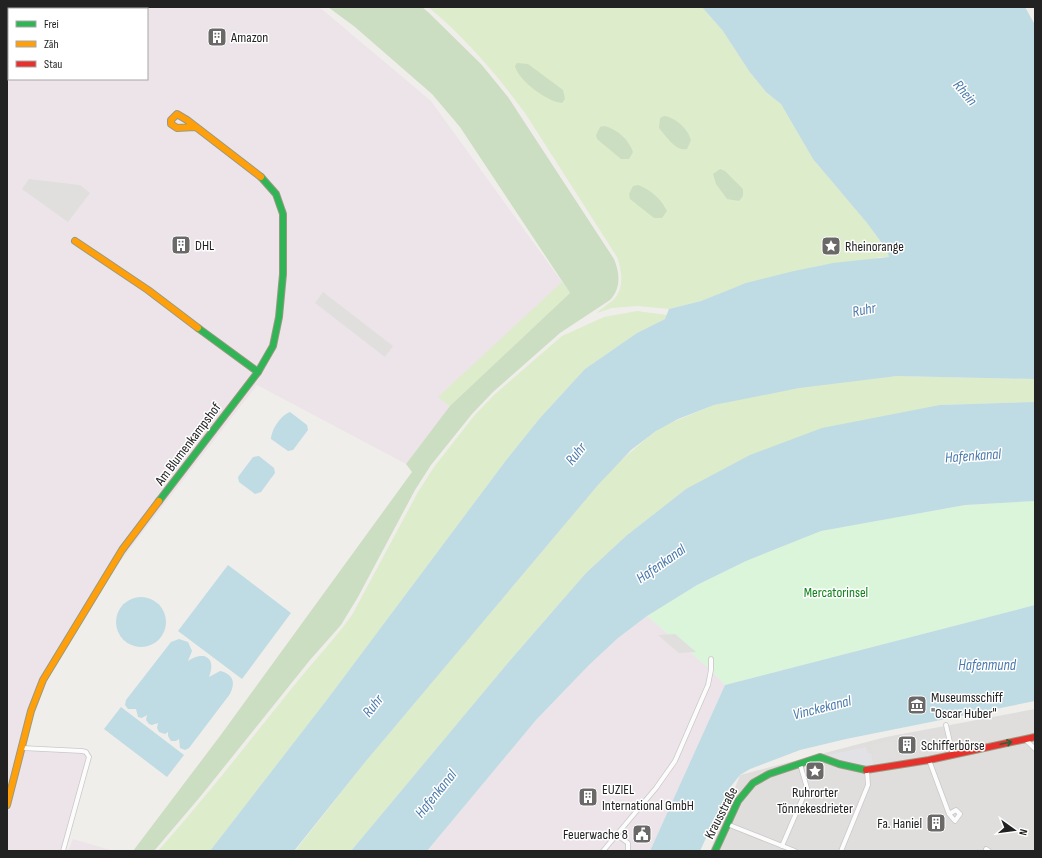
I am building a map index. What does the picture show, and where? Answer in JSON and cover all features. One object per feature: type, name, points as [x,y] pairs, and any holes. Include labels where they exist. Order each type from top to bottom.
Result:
[{"type":"street","name":"Am Blumenkampshof","points":[[7,805],[31,711],[41,684],[117,557],[258,372],[272,347],[278,325],[285,229],[283,210],[279,198],[265,180],[182,116],[177,114],[172,117],[171,124],[177,128],[195,127]]},
{"type":"street","points":[[75,241],[148,290],[258,372]]},
{"type":"street","points":[[603,851],[658,785],[675,761],[708,685],[711,670],[711,659]]},
{"type":"street","points":[[946,725],[953,755]]},
{"type":"street","points":[[841,851],[868,785],[864,770],[929,760],[1035,737]]},
{"type":"street","points":[[1025,739],[1035,749]]},
{"type":"street","points":[[22,748],[82,751],[86,752],[89,757],[63,851]]},
{"type":"street","name":"Krausstraße","points":[[715,851],[738,800],[753,783],[769,774],[820,757],[839,764],[864,770]]},
{"type":"street","points":[[929,760],[949,814]]},
{"type":"street","points":[[782,846],[807,788],[800,764]]},
{"type":"street","points":[[727,824],[795,851]]},
{"type":"street","points":[[617,835],[628,843],[628,851]]},
{"type":"shaded area","points":[[7,7],[317,7],[323,10],[431,101],[570,293],[440,420],[406,464],[257,385],[115,568],[33,704],[22,748],[82,751],[89,757],[62,851],[7,851]]},
{"type":"shaded area","points":[[29,179],[80,185],[90,193],[68,222],[22,189]]},
{"type":"shaded area","points":[[323,292],[393,346],[385,357],[315,303]]},
{"type":"shaded area","points":[[647,616],[711,670],[725,685],[650,851],[427,851],[536,720],[589,665],[618,638]]},
{"type":"shaded area","points":[[675,634],[696,652],[679,653],[658,635]]},
{"type":"shaded area","points":[[1035,709],[1035,851],[710,851],[740,775],[886,737]]},
{"type":"shaded area","points":[[893,740],[897,757],[919,752],[920,758],[898,762],[897,758],[888,760],[888,763],[875,766],[871,745]]},
{"type":"shaded area","points":[[866,747],[868,753],[871,753],[874,765],[862,768],[827,755]]},
{"type":"shaded area","points":[[73,839],[114,851],[68,851]]},
{"type":"green space","points":[[328,7],[422,7],[428,12],[481,64],[508,97],[614,259],[618,275],[618,286],[614,296],[610,300],[560,333],[493,392],[472,414],[431,465],[415,490],[358,597],[341,625],[310,660],[200,797],[154,851],[133,851],[220,736],[412,472],[406,464],[450,406],[570,293],[460,127],[432,94],[355,27]]},
{"type":"green space","points":[[428,7],[702,7],[723,31],[749,71],[766,92],[781,104],[813,159],[867,223],[887,250],[889,257],[822,265],[736,287],[701,301],[669,309],[637,306],[612,308],[597,313],[616,297],[621,286],[621,274],[617,257],[525,113],[492,71],[468,44]]},
{"type":"green space","points":[[517,63],[528,64],[563,90],[565,99],[562,103],[556,102],[541,95],[527,84],[517,72],[515,66]]},
{"type":"green space","points":[[664,116],[677,121],[687,132],[691,140],[687,149],[675,146],[659,128],[660,118]]},
{"type":"green space","points":[[605,126],[618,133],[628,143],[633,152],[629,159],[621,159],[597,139],[596,135],[600,127]]},
{"type":"green space","points":[[720,169],[725,171],[743,189],[743,196],[739,201],[727,199],[716,184],[713,174]]},
{"type":"green space","points":[[638,185],[655,195],[662,203],[667,211],[662,218],[654,218],[630,199],[629,194],[633,186]]},
{"type":"green space","points":[[562,282],[570,293],[450,406],[438,397]]},
{"type":"green space","points":[[637,311],[667,315],[665,319],[637,333],[585,369],[540,418],[507,459],[329,697],[210,851],[158,851],[209,791],[352,615],[418,492],[434,467],[474,416],[494,395],[562,336],[604,317]]},
{"type":"green space","points":[[897,376],[1035,379],[1035,402],[940,405],[686,489],[626,536],[586,573],[507,664],[351,851],[295,851],[366,761],[598,485],[618,463],[647,438],[663,426],[714,405],[800,386]]},
{"type":"green space","name":"Mercatorinsel","points":[[1035,501],[1035,605],[725,685],[711,670],[647,616],[697,585],[746,561],[821,531],[965,505]]},
{"type":"water","points":[[702,7],[1025,7],[1035,25],[1035,379],[897,376],[799,388],[714,405],[678,419],[656,431],[631,450],[598,485],[366,761],[294,851],[210,851],[329,697],[507,459],[540,418],[585,369],[637,333],[665,319],[669,309],[701,301],[746,283],[794,271],[833,263],[889,257],[887,250],[867,223],[813,159],[781,104],[766,92],[749,71],[723,31]]},
{"type":"water","name":"Hafenkanal","points":[[1035,402],[1035,501],[965,505],[821,531],[746,561],[697,585],[647,616],[618,638],[589,665],[536,720],[427,851],[351,851],[507,664],[586,573],[626,536],[686,489],[750,455],[822,428],[940,405]]},
{"type":"water","points":[[290,412],[307,425],[308,430],[293,450],[288,451],[271,439],[271,435],[277,423],[283,416]]},
{"type":"water","points":[[259,456],[274,468],[275,473],[261,492],[255,494],[239,482],[238,477],[253,457]]},
{"type":"water","points":[[228,565],[291,613],[242,679],[178,631]]},
{"type":"water","points":[[136,597],[146,597],[159,604],[166,617],[166,627],[159,640],[146,647],[136,647],[127,643],[120,636],[116,627],[116,617],[120,608],[127,601]]},
{"type":"water","name":"Hafenmund","points":[[1035,605],[1035,701],[846,739],[800,750],[750,769],[740,775],[728,790],[700,851],[650,851],[725,685]]},
{"type":"water","points":[[179,639],[188,642],[192,651],[188,661],[199,656],[204,656],[208,658],[211,665],[209,677],[220,671],[228,674],[233,682],[230,694],[189,748],[185,750],[180,748],[179,739],[176,741],[171,741],[168,736],[168,732],[165,734],[159,732],[157,728],[158,723],[152,725],[149,724],[146,720],[147,715],[142,718],[138,717],[136,709],[128,709],[125,705],[126,700],[171,642]]},
{"type":"water","points":[[121,707],[184,755],[167,777],[104,729]]},
{"type":"traffic: fast","points":[[159,501],[258,372],[273,346],[279,317],[283,274],[283,214],[276,194],[261,177]]},
{"type":"traffic: fast","points":[[198,328],[258,372]]},
{"type":"traffic: fast","points":[[715,851],[738,801],[753,783],[769,774],[820,757],[839,764],[866,770]]},
{"type":"traffic: slow","points":[[195,127],[177,128],[171,124],[171,120],[177,114],[187,120],[261,177]]},
{"type":"traffic: slow","points":[[75,241],[148,290],[198,328]]},
{"type":"traffic: slow","points":[[7,805],[31,711],[43,680],[122,550],[159,501]]},
{"type":"traffic: jam","points":[[866,770],[929,760],[1035,737]]},
{"type":"place","name":"Amazon","points":[[217,37]]},
{"type":"place","name":"DHL","points":[[181,245]]},
{"type":"place","name":"Rheinorange","points":[[831,246]]},
{"type":"place","name":"Museumsschiff \"Oscar Huber\"","points":[[917,705]]},
{"type":"place","name":"Schifferbörse","points":[[907,745]]},
{"type":"place","name":"Ruhrorter Tönnekesdrieter","points":[[815,771]]},
{"type":"place","name":"EUZIEL International GmbH","points":[[588,797]]},
{"type":"place","name":"Fa. Haniel","points":[[936,823]]},
{"type":"place","name":"Feuerwache 8","points":[[642,834]]},
{"type":"water label","name":"Rhein","points":[[965,93]]},
{"type":"water label","name":"Ruhr","points":[[864,310]]},
{"type":"water label","name":"Ruhr","points":[[576,454]]},
{"type":"water label","name":"Ruhr","points":[[373,706]]},
{"type":"water label","name":"Vinckekanal","points":[[822,708]]}]
